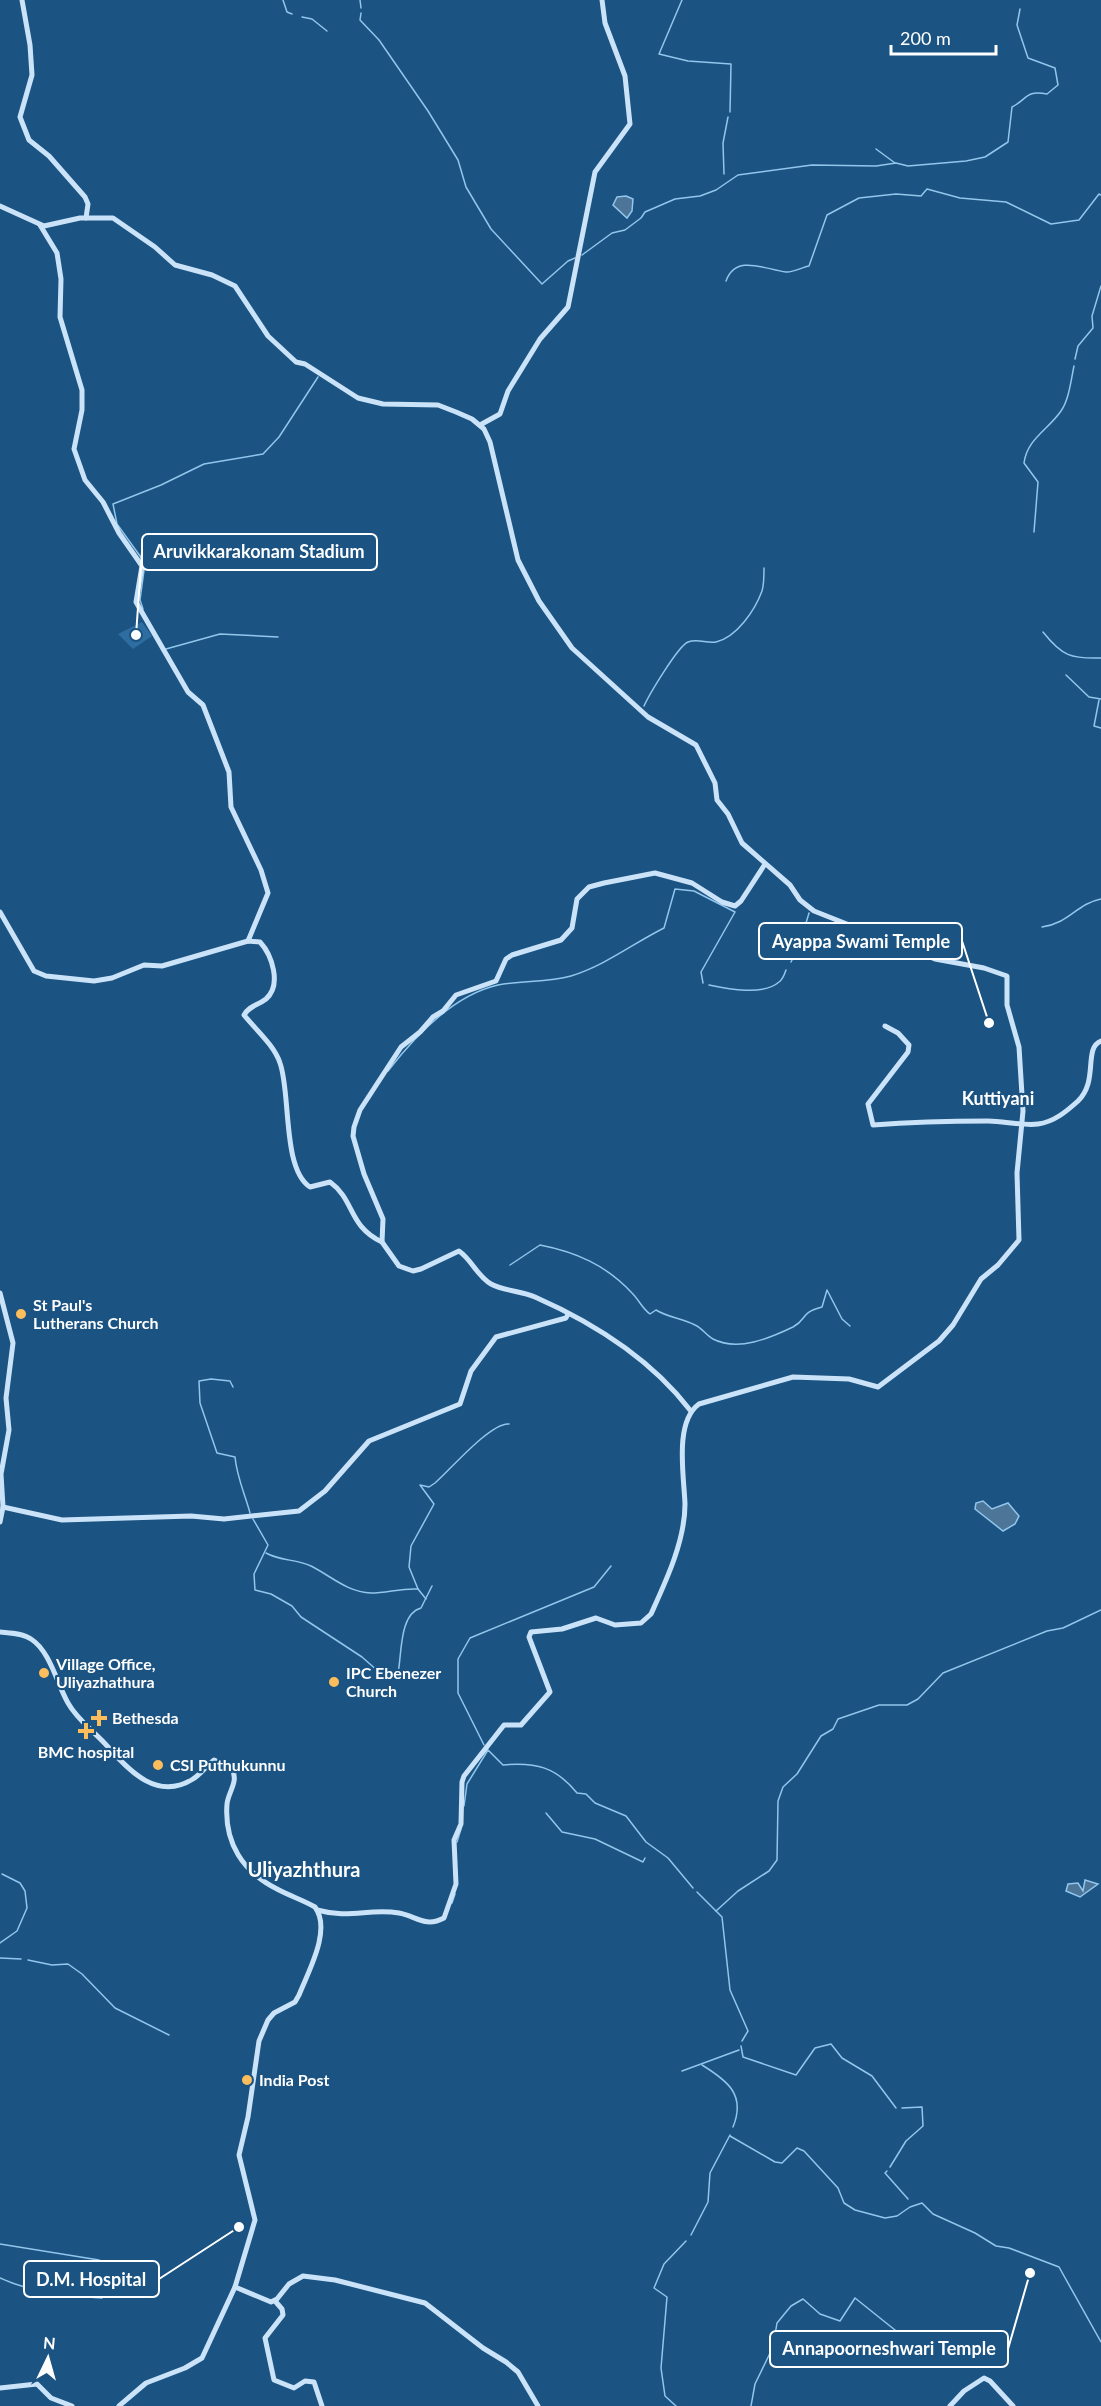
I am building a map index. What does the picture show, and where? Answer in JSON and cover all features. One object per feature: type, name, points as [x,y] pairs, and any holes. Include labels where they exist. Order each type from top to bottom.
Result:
[{"type":"street","points":[[22,0],[30,45],[32,75],[21,117],[29,140],[49,156],[86,197],[88,204],[86,218]]},
{"type":"street","points":[[480,426],[500,414],[508,391],[540,339],[568,307],[595,172],[630,124],[625,76],[605,23],[603,0]]},
{"type":"street","points":[[0,206],[40,225],[57,253],[61,279],[60,317],[82,390],[82,410],[74,449],[86,480],[103,502],[118,533],[138,557],[142,566],[136,602],[142,616],[188,692],[203,705],[225,760],[229,772],[231,807],[261,870],[268,893],[248,940]]},
{"type":"street","points":[[0,1632],[24,1636],[38,1645],[69,1705],[80,1720],[130,1772],[144,1781],[153,1786],[180,1784],[193,1779],[214,1760],[232,1770],[235,1781],[227,1800],[228,1835],[240,1860],[276,1889],[309,1903],[317,1910],[340,1916],[397,1912],[420,1922],[444,1918],[456,1884],[454,1840],[460,1824],[464,1776],[504,1725],[522,1724],[550,1692],[529,1637],[531,1632],[562,1629],[596,1618],[615,1624],[641,1623],[651,1614],[681,1536],[685,1508],[682,1454],[690,1410],[699,1404],[793,1377],[849,1379],[878,1387],[939,1341],[953,1325],[981,1279],[998,1265],[1019,1240],[1017,1173],[1023,1124],[1019,1047],[1015,1024],[1007,1005],[1006,976],[984,968],[935,959],[823,915],[800,900],[790,885],[742,843],[728,814],[717,800],[715,783],[696,745],[648,717],[620,690],[594,671],[572,648],[539,601],[518,560],[494,459],[484,429],[472,419],[438,405],[383,404],[358,398],[305,364],[296,362],[280,350],[236,286],[212,275],[175,265],[155,247],[113,218],[86,218],[40,225]]},
{"type":"street","points":[[690,1410],[671,1387],[636,1354],[536,1298],[493,1285],[482,1277],[459,1251],[413,1270],[399,1266],[382,1242],[382,1219],[364,1174],[353,1131],[360,1110],[402,1047],[433,1017],[443,1011],[456,995],[496,981],[512,955],[561,940],[572,928],[577,899],[589,887],[655,873],[692,883],[722,902],[735,906],[741,901],[765,864]]},
{"type":"street","points":[[0,912],[34,970],[46,976],[94,981],[112,978],[144,965],[162,966],[256,939],[266,948],[273,968],[273,989],[266,998],[249,1007],[244,1016],[276,1053],[281,1066],[290,1142],[301,1177],[310,1186],[330,1182],[338,1188],[360,1227],[372,1239],[382,1242]]},
{"type":"street","points":[[885,1026],[898,1032],[909,1045],[908,1052],[876,1089],[868,1104],[873,1125],[990,1121],[1039,1124],[1051,1120],[1085,1093],[1091,1081],[1092,1052],[1094,1046],[1101,1041]]},
{"type":"street","points":[[0,1293],[13,1343],[6,1398],[9,1430],[2,1474],[3,1507],[0,1522]]},
{"type":"street","points":[[3,1507],[62,1520],[191,1516],[224,1519],[299,1511],[325,1491],[369,1441],[460,1404],[471,1371],[496,1337],[566,1318],[568,1314]]},
{"type":"street","points":[[119,2406],[146,2383],[185,2368],[202,2358],[235,2287],[255,2220],[239,2155],[248,2117],[260,2041],[267,2020],[274,2013],[295,2002],[299,1995],[322,1929],[317,1910]]},
{"type":"street","points":[[275,2301],[289,2284],[303,2276],[335,2280],[425,2303],[476,2343],[512,2367],[538,2406]]},
{"type":"street","points":[[235,2287],[275,2301],[283,2315],[265,2338],[274,2380],[294,2388],[305,2381],[312,2381],[322,2406]]},
{"type":"street","points":[[950,2406],[964,2391],[984,2378],[990,2381],[1013,2406]]},
{"type":"street","points":[[0,2388],[37,2384],[58,2403],[72,2406]]},
{"type":"shaded area","points":[[626,196],[633,199],[632,211],[627,218],[613,205],[617,197]]},
{"type":"shaded area","points":[[142,622],[152,636],[133,649],[118,634]]},
{"type":"shaded area","points":[[983,1501],[992,1509],[1008,1503],[1019,1516],[1015,1524],[1003,1531],[975,1509],[976,1503]]},
{"type":"shaded area","points":[[1085,1880],[1098,1884],[1080,1897],[1066,1891],[1068,1884],[1078,1883],[1083,1891]]},
{"type":"waterway","points":[[283,0],[287,12],[292,14]]},
{"type":"waterway","points":[[360,0],[361,8]]},
{"type":"waterway","points":[[682,0],[659,54],[688,61],[731,64],[730,112]]},
{"type":"waterway","points":[[582,255],[612,233],[625,230],[645,212],[675,199],[700,196],[716,190],[738,175],[812,165],[876,166],[896,163],[908,166],[985,157],[1008,142],[1012,107],[1030,94],[1047,94],[1058,85],[1055,68],[1028,58],[1017,25],[1020,9]]},
{"type":"waterway","points":[[361,13],[360,20],[379,40],[428,111],[458,160],[466,187],[491,229],[542,284],[568,261],[575,258]]},
{"type":"waterway","points":[[302,17],[312,19],[327,31]]},
{"type":"waterway","points":[[724,174],[723,143],[728,117]]},
{"type":"waterway","points":[[876,149],[895,163]]},
{"type":"waterway","points":[[726,281],[736,268],[744,265],[788,272],[809,266],[827,215],[859,198],[896,194],[921,196],[927,189],[960,198],[1006,202],[1051,224],[1079,220],[1099,194],[1101,195]]},
{"type":"waterway","points":[[1075,359],[1078,346],[1093,328],[1092,316],[1101,286]]},
{"type":"waterway","points":[[1034,532],[1038,482],[1024,463],[1029,447],[1064,406],[1074,366]]},
{"type":"waterway","points":[[143,609],[140,600],[145,563],[117,524],[113,504],[161,485],[204,464],[263,454],[279,437],[318,377]]},
{"type":"waterway","points":[[644,706],[664,671],[683,645],[692,641],[716,642],[738,629],[755,606],[762,591],[764,568]]},
{"type":"waterway","points":[[1043,632],[1062,651],[1074,657],[1101,658]]},
{"type":"waterway","points":[[166,649],[220,634],[278,637]]},
{"type":"waterway","points":[[1066,675],[1089,697],[1101,699]]},
{"type":"waterway","points":[[1099,700],[1094,726],[1101,728]]},
{"type":"waterway","points":[[388,1071],[410,1044],[436,1019],[451,1007],[481,990],[517,982],[553,980],[571,976],[607,960],[664,928],[675,889],[694,891],[735,912],[701,972],[703,983]]},
{"type":"waterway","points":[[1042,927],[1060,922],[1092,901],[1101,899]]},
{"type":"waterway","points":[[797,953],[809,913]]},
{"type":"waterway","points":[[709,985],[745,990],[764,989],[779,982],[786,970]]},
{"type":"waterway","points":[[510,1265],[540,1245],[578,1256],[601,1267],[622,1283],[650,1314],[656,1310],[690,1323],[723,1343],[754,1342],[793,1327],[807,1314],[822,1307],[827,1290],[842,1319],[850,1326]]},
{"type":"waterway","points":[[233,1387],[230,1381],[211,1379],[199,1381],[200,1403],[217,1453],[235,1457],[239,1479],[250,1513]]},
{"type":"waterway","points":[[418,1589],[409,1567],[411,1546],[434,1504],[420,1485],[429,1487],[435,1483],[482,1438],[501,1425],[509,1424]]},
{"type":"waterway","points":[[253,1519],[268,1545],[254,1574],[255,1590],[271,1594],[292,1606],[301,1617],[362,1657],[379,1672],[390,1676],[398,1673],[405,1626],[414,1612],[421,1608],[432,1586]]},
{"type":"waterway","points":[[266,1553],[311,1566],[354,1590],[371,1593],[418,1589],[426,1599]]},
{"type":"waterway","points":[[484,1745],[458,1693],[458,1659],[470,1638],[594,1587],[611,1566]]},
{"type":"waterway","points":[[716,1911],[738,1891],[769,1871],[777,1860],[778,1801],[783,1787],[797,1774],[821,1736],[833,1729],[838,1719],[879,1705],[907,1705],[918,1699],[943,1673],[1047,1631],[1063,1628],[1101,1610]]},
{"type":"waterway","points":[[464,1806],[467,1784],[488,1750],[503,1765],[526,1764],[544,1768],[561,1777],[577,1793],[586,1794],[595,1803],[626,1816],[646,1842],[668,1858],[693,1888]]},
{"type":"waterway","points":[[546,1813],[562,1832],[595,1839],[643,1862],[645,1858]]},
{"type":"waterway","points":[[457,1842],[461,1829]]},
{"type":"waterway","points":[[0,1943],[17,1931],[27,1908],[25,1891],[20,1883],[2,1874]]},
{"type":"waterway","points":[[697,1892],[722,1917],[730,1990],[748,2031],[742,2041]]},
{"type":"waterway","points":[[452,1903],[455,1894]]},
{"type":"waterway","points":[[0,1958],[21,1959]]},
{"type":"waterway","points":[[28,1960],[52,1965],[68,1964],[82,1974],[115,2008],[169,2035]]},
{"type":"waterway","points":[[741,2046],[743,2057],[796,2075],[815,2048],[831,2044],[842,2058],[872,2076],[896,2108]]},
{"type":"waterway","points":[[682,2071],[739,2050]]},
{"type":"waterway","points":[[702,2065],[720,2077],[732,2090],[737,2106],[733,2127]]},
{"type":"waterway","points":[[890,2167],[906,2141],[923,2126],[922,2107],[902,2108]]},
{"type":"waterway","points":[[691,2235],[708,2202],[710,2173],[730,2135]]},
{"type":"waterway","points":[[730,2136],[775,2162],[782,2163],[797,2148],[804,2151],[838,2188],[844,2203],[855,2210],[885,2218],[897,2216],[910,2207],[922,2203],[933,2214],[975,2233],[996,2246],[1009,2248],[1059,2267],[1101,2342]]},
{"type":"waterway","points":[[887,2171],[885,2173],[908,2199]]},
{"type":"waterway","points":[[676,2406],[665,2396],[661,2368],[667,2297],[654,2288],[664,2264],[686,2241]]},
{"type":"waterway","points":[[0,2244],[99,2260],[107,2269]]},
{"type":"waterway","points":[[0,2278],[37,2290],[102,2298]]},
{"type":"waterway","points":[[751,2406],[755,2384],[773,2347],[777,2323],[791,2306],[803,2299],[820,2314],[840,2321],[855,2298],[905,2338],[925,2362]]},
{"type":"place","name":"Aruvikkarakonam Stadium","points":[[136,635]]},
{"type":"place","name":"Ayappa Swami Temple","points":[[989,1023]]},
{"type":"place","name":"St Paul's Lutherans Church","points":[[21,1314]]},
{"type":"place","name":"Village Office, Uliyazhathura","points":[[44,1673]]},
{"type":"place","name":"IPC Ebenezer Church","points":[[334,1682]]},
{"type":"place","name":"Bethesda","points":[[99,1718]]},
{"type":"place","name":"BMC hospital","points":[[86,1731]]},
{"type":"place","name":"CSI Puthukunnu","points":[[158,1765]]},
{"type":"place","name":"India Post","points":[[247,2080]]},
{"type":"place","name":"D.M. Hospital","points":[[239,2227]]},
{"type":"place","name":"Annapoorneshwari Temple","points":[[1030,2273]]},
{"type":"district","name":"Kuttiyani","points":[[998,1099]]},
{"type":"district","name":"Uliyazhthura","points":[[304,1870]]}]
